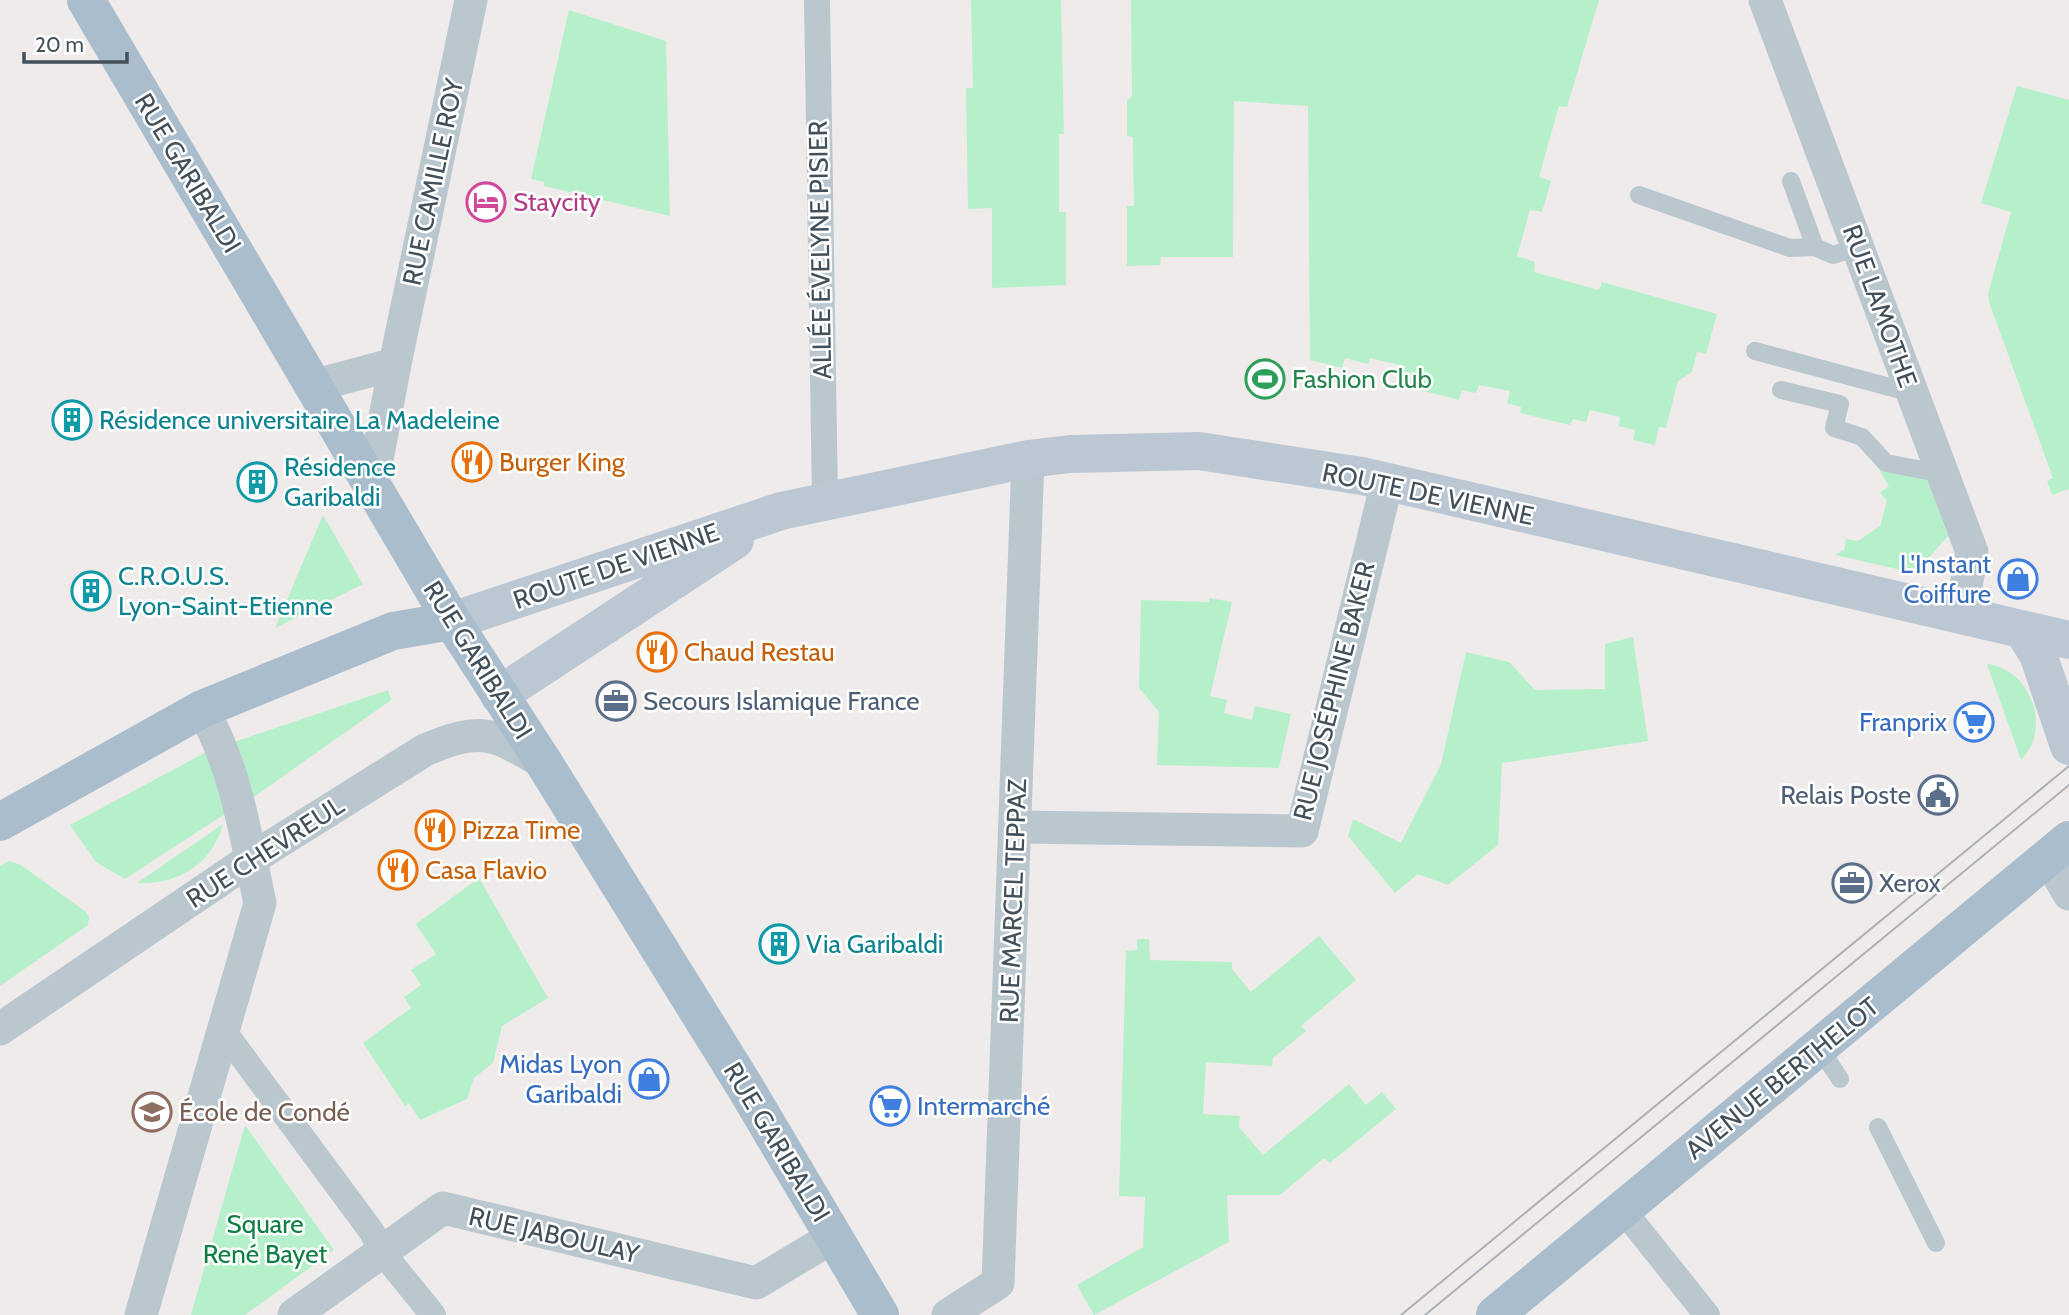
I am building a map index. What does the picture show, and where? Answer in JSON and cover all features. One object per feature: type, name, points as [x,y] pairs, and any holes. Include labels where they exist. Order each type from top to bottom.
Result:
[{"type":"main road","name":"RUE GARIBALDI","points":[[86,0],[452,621],[544,762],[745,1087],[880,1315]]},
{"type":"main road","name":"ROUTE DE VIENNE","points":[[452,621],[781,510],[1028,459],[1070,454],[1199,451],[1387,482],[2069,640]]},
{"type":"main road","name":"ROUTE DE VIENNE","points":[[499,695],[781,510]]},
{"type":"main road","points":[[6,810],[202,709],[393,631],[452,621]]},
{"type":"main road","points":[[2022,629],[2038,654],[2069,746]]},
{"type":"main road","name":"AVENUE BERTHELOT","points":[[1495,1315],[2059,849]]},
{"type":"street","name":"RUE CAMILLE ROY","points":[[372,486],[471,0]]},
{"type":"street","name":"ALLÉE ÉVELYNE PISIER","points":[[817,0],[825,500]]},
{"type":"street","name":"RUE LAMOTHE","points":[[1766,0],[1972,552],[1961,615]]},
{"type":"street","points":[[313,386],[395,365]]},
{"type":"street","name":"RUE MARCEL TEPPAZ","points":[[948,1315],[998,1283],[1028,459]]},
{"type":"street","name":"RUE JOSÉPHINE BAKER","points":[[1016,827],[1302,831],[1387,482]]},
{"type":"street","points":[[141,1315],[260,903],[220,740],[202,709]]},
{"type":"street","name":"RUE CHEVREUL","points":[[0,1029],[251,859],[425,750],[452,738],[486,733],[507,741],[544,762]]},
{"type":"street","points":[[2059,849],[2069,894]]},
{"type":"street","points":[[222,1029],[372,1232],[382,1252],[433,1315]]},
{"type":"street","name":"RUE JABOULAY","points":[[294,1315],[443,1208],[756,1283],[833,1237]]},
{"type":"street","points":[[1623,1210],[1707,1315]]},
{"type":"lane","points":[[1791,181],[1815,247]]},
{"type":"lane","points":[[1639,195],[1790,248],[1815,247],[1833,256],[1858,247]]},
{"type":"lane","points":[[1755,351],[1912,393]]},
{"type":"lane","points":[[1781,390],[1840,404],[1834,428],[1862,437],[1886,463],[1943,474]]},
{"type":"lane","points":[[1819,1047],[1840,1079]]},
{"type":"lane","points":[[1878,1127],[1936,1243]]},
{"type":"green space","points":[[971,0],[1061,0],[1064,134],[1059,134],[1059,212],[1066,212],[1066,285],[992,288],[992,208],[968,209],[966,88],[973,88]]},
{"type":"green space","points":[[1131,0],[1599,0],[1567,107],[1559,106],[1539,177],[1551,181],[1542,212],[1530,210],[1517,256],[1535,262],[1534,272],[1599,290],[1602,282],[1717,314],[1706,354],[1697,352],[1692,372],[1678,381],[1666,428],[1659,427],[1655,445],[1633,440],[1635,430],[1619,426],[1620,417],[1590,410],[1586,422],[1573,419],[1570,425],[1520,413],[1521,407],[1507,403],[1510,391],[1479,385],[1476,393],[1462,390],[1459,400],[1401,385],[1405,366],[1370,358],[1368,364],[1345,358],[1342,368],[1310,360],[1308,106],[1234,101],[1233,257],[1161,257],[1160,265],[1127,266],[1127,206],[1134,206],[1133,137],[1127,136],[1127,101],[1132,96]]},
{"type":"green space","points":[[569,10],[666,41],[670,216],[544,186],[544,182],[531,179]]},
{"type":"green space","points":[[2017,86],[2069,100],[2069,489],[2052,495],[2047,481],[2053,478],[1988,294],[2011,212],[1981,203]]},
{"type":"green space","points":[[1877,466],[1927,477],[1948,536],[1915,573],[1835,555],[1844,550],[1846,539],[1858,541],[1880,526],[1887,501],[1880,492],[1889,486]]},
{"type":"green space","points":[[323,515],[363,584],[275,628]]},
{"type":"green space","points":[[1209,598],[1232,602],[1210,696],[1227,700],[1224,713],[1252,720],[1255,706],[1291,714],[1279,768],[1157,765],[1159,712],[1139,688],[1141,600],[1209,602]]},
{"type":"green space","points":[[1633,637],[1648,741],[1502,763],[1498,845],[1448,885],[1418,874],[1395,893],[1348,836],[1353,819],[1401,843],[1441,764],[1466,652],[1509,662],[1535,690],[1605,689],[1605,644]]},
{"type":"green space","points":[[1987,664],[2002,668],[2015,676],[2032,702],[2036,717],[2035,732],[2030,747],[2021,760]]},
{"type":"green space","points":[[388,690],[391,700],[251,799],[234,742]]},
{"type":"green space","points":[[212,749],[231,810],[125,879],[96,862],[70,825]]},
{"type":"green space","points":[[223,824],[211,851],[191,870],[166,880],[137,883]]},
{"type":"green space","points":[[9,861],[21,865],[86,912],[89,917],[88,925],[0,986],[0,866]]},
{"type":"green space","points":[[479,878],[548,998],[502,1026],[493,1063],[474,1078],[467,1099],[420,1120],[409,1103],[405,1106],[363,1043],[411,1008],[404,997],[421,985],[411,970],[436,954],[416,924]]},
{"type":"green space","points":[[1319,936],[1356,980],[1301,1026],[1306,1031],[1273,1058],[1272,1066],[1206,1062],[1203,1114],[1240,1116],[1239,1127],[1263,1155],[1349,1084],[1366,1105],[1382,1092],[1396,1109],[1330,1163],[1324,1158],[1280,1195],[1227,1195],[1229,1242],[1094,1315],[1077,1285],[1143,1247],[1145,1197],[1119,1196],[1126,951],[1137,950],[1137,939],[1149,939],[1150,960],[1232,962],[1232,969],[1251,992]]},
{"type":"green space","name":"Square René Bayet","points":[[245,1125],[334,1250],[245,1315],[191,1315]]},
{"type":"tram line","points":[[1401,1315],[2069,766]]},
{"type":"tram line","points":[[1425,1315],[2069,785]]},
{"type":"place","name":"Staycity","points":[[486,202]]},
{"type":"place","name":"Fashion Club","points":[[1265,379]]},
{"type":"place","name":"Résidence universitaire La Madeleine","points":[[72,420]]},
{"type":"place","name":"Burger King","points":[[472,462]]},
{"type":"place","name":"Résidence Garibaldi","points":[[257,482]]},
{"type":"place","name":"L'Instant Coiffure","points":[[2018,579]]},
{"type":"place","name":"C.R.O.U.S. Lyon-Saint-Etienne","points":[[91,591]]},
{"type":"place","name":"Chaud Restau","points":[[657,652]]},
{"type":"place","name":"Secours Islamique France","points":[[616,701]]},
{"type":"place","name":"Franprix","points":[[1974,722]]},
{"type":"place","name":"Relais Poste","points":[[1938,795]]},
{"type":"place","name":"Pizza Time","points":[[435,830]]},
{"type":"place","name":"Casa Flavio","points":[[398,870]]},
{"type":"place","name":"Xerox","points":[[1852,883]]},
{"type":"place","name":"Via Garibaldi","points":[[779,944]]},
{"type":"place","name":"Midas Lyon Garibaldi","points":[[649,1079]]},
{"type":"place","name":"Intermarché","points":[[890,1106]]},
{"type":"place","name":"École de Condé","points":[[152,1112]]}]
